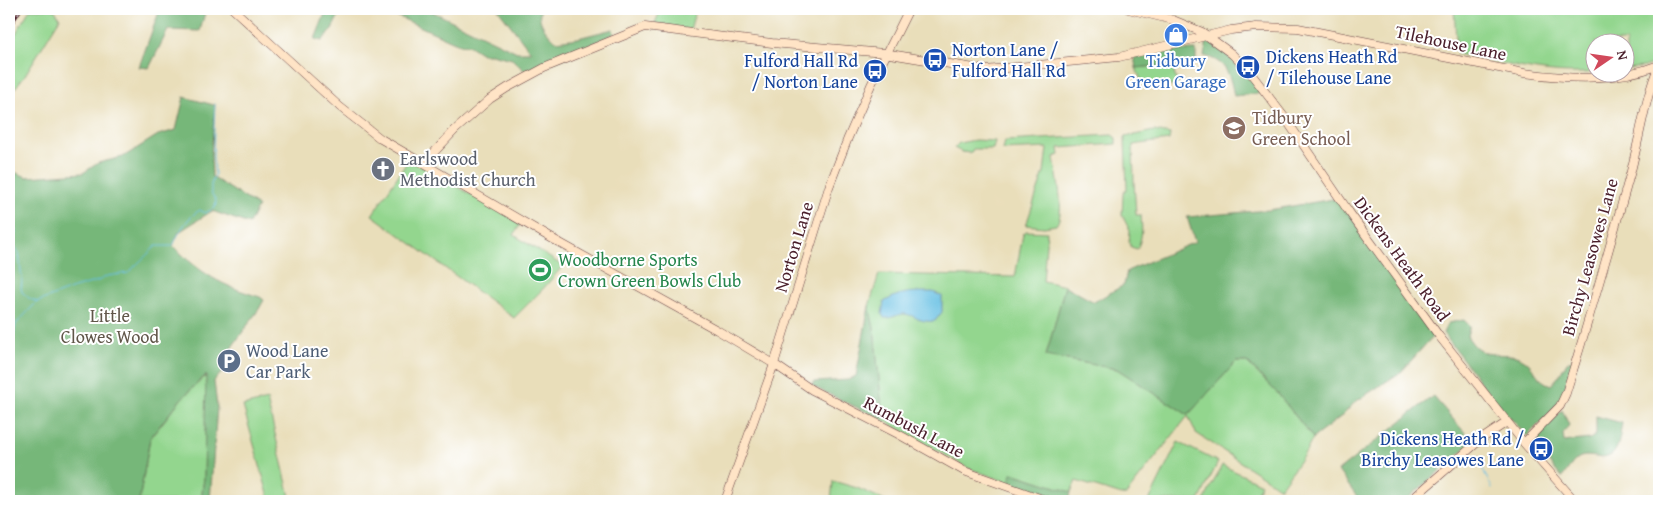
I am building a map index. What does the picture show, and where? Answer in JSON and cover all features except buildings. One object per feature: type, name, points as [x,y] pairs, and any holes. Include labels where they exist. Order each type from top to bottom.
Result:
[{"type":"street","name":"Rumbush Lane","points":[[233,9],[340,107],[381,139],[551,238],[717,330],[774,364],[812,390],[898,434],[964,471],[1048,501]]},
{"type":"street","name":"Norton Lane","points":[[725,501],[774,364],[829,187],[848,138],[909,9]]},
{"type":"street","name":"Dickens Heath Road","points":[[1128,9],[1185,24],[1207,36],[1232,54],[1252,75],[1285,118],[1411,298],[1507,422],[1575,501]]},
{"type":"street","name":"Tilehouse Lane","points":[[424,163],[490,99],[507,88],[544,68],[645,27],[753,41],[887,53],[976,69],[1005,69],[1119,56],[1231,30],[1256,28],[1298,28],[1524,73],[1561,78],[1603,77],[1642,71],[1659,65]]},
{"type":"street","name":"Birchy Leasowes Lane","points":[[1524,443],[1560,406],[1566,393],[1638,146],[1652,85],[1659,65]]},
{"type":"street","points":[[1410,501],[1480,440],[1507,422]]},
{"type":"green space","points":[[30,9],[54,9],[60,18],[25,75],[9,96],[9,45]]},
{"type":"green space","points":[[160,9],[206,9],[200,31],[168,30],[149,68],[139,67]]},
{"type":"green space","points":[[327,9],[342,9],[332,29],[322,41],[315,39]]},
{"type":"green space","points":[[381,9],[427,9],[517,52],[531,52],[498,9],[541,9],[541,22],[556,41],[578,38],[613,29],[614,34],[562,59],[526,72],[512,59],[482,54],[468,45],[459,44]]},
{"type":"green space","points":[[661,9],[696,9],[690,30],[655,23]]},
{"type":"green space","points":[[1454,9],[1659,9],[1659,61],[1645,67],[1636,68],[1636,32],[1586,32],[1586,73],[1543,71],[1457,54]]},
{"type":"green space","points":[[1207,41],[1237,64],[1262,93],[1234,96],[1229,76],[1223,66],[1212,58],[1204,56]]},
{"type":"green space","points":[[1196,50],[1196,62],[1173,69],[1166,65],[1136,68],[1134,56],[1163,51]]},
{"type":"green space","points":[[1166,65],[1173,69],[1181,88],[1156,83],[1150,85],[1142,83],[1136,68]]},
{"type":"green space","name":"Little Clowes Wood","points":[[184,97],[215,104],[211,156],[212,177],[258,206],[249,224],[212,211],[179,232],[173,246],[194,265],[213,278],[264,300],[232,347],[228,366],[214,381],[217,407],[210,501],[201,501],[204,478],[206,375],[181,399],[150,438],[139,501],[9,501],[9,170],[27,177],[83,173],[98,163],[123,157],[158,135],[176,130]]},
{"type":"green space","points":[[1154,131],[1170,134],[1169,140],[1133,145],[1136,215],[1141,215],[1142,224],[1137,249],[1131,247],[1129,242],[1130,231],[1122,215],[1123,194],[1127,188],[1125,137]]},
{"type":"green space","points":[[1112,135],[1116,138],[1116,144],[1059,148],[1060,155],[1054,157],[1060,202],[1059,219],[1056,225],[1044,227],[1026,225],[1044,172],[1047,148],[1003,150],[1005,141]]},
{"type":"green space","points":[[975,140],[995,141],[993,149],[973,149],[971,153],[962,152],[954,148],[959,143]]},
{"type":"green space","points":[[409,159],[521,223],[514,235],[563,266],[514,318],[372,215]]},
{"type":"green space","points":[[1333,199],[1341,200],[1434,335],[1401,372],[1355,402],[1343,415],[1313,438],[1279,395],[1247,362],[1236,362],[1188,415],[1117,369],[1046,356],[1065,286],[1094,302],[1124,285],[1127,271],[1195,242],[1187,217],[1269,210]]},
{"type":"green space","points":[[1026,231],[1047,232],[1043,281],[1065,286],[1046,356],[1117,369],[1188,415],[1236,362],[1247,362],[1279,395],[1313,438],[1306,452],[1280,488],[1196,433],[1188,416],[1125,496],[1076,481],[1071,492],[1012,473],[1010,483],[968,468],[883,420],[874,328],[869,306],[879,274],[1015,277],[1023,234]]},
{"type":"green space","points":[[869,306],[874,328],[883,420],[812,386],[814,382],[848,380],[856,376]]},
{"type":"green space","points":[[1464,320],[1470,326],[1467,336],[1477,348],[1483,352],[1520,357],[1529,364],[1542,380],[1551,385],[1567,362],[1574,359],[1561,402],[1527,436],[1492,398],[1443,333],[1448,323]]},
{"type":"green space","points":[[207,375],[204,478],[201,501],[139,501],[150,439],[181,399]]},
{"type":"green space","points":[[1433,396],[1473,442],[1405,501],[1360,501],[1338,471]]},
{"type":"green space","points":[[267,400],[291,501],[270,501],[243,406]]},
{"type":"green space","points":[[1562,410],[1569,425],[1563,434],[1564,442],[1590,439],[1596,435],[1596,416],[1622,423],[1619,443],[1614,453],[1604,458],[1586,456],[1579,458],[1562,478],[1531,441]]},
{"type":"green space","points":[[1178,442],[1218,462],[1199,501],[1149,501]]},
{"type":"green space","points":[[1222,465],[1261,484],[1253,501],[1204,501]]},
{"type":"green space","points":[[1012,473],[1071,492],[1069,501],[1058,501],[1010,483]]},
{"type":"green space","points":[[833,481],[857,488],[887,501],[831,501]]},
{"type":"water","points":[[913,292],[933,292],[942,296],[942,312],[935,321],[924,321],[904,314],[884,318],[882,314],[884,302],[896,296]]},
{"type":"waterway","points":[[9,360],[13,354],[11,345],[16,324],[37,302],[98,281],[107,276],[128,273],[156,246],[173,246],[184,225],[195,213],[200,210],[205,213],[215,208],[216,200],[211,193],[211,185],[215,174],[213,158],[215,104]]},
{"type":"waterway","points":[[9,223],[11,224],[10,228],[15,229],[16,232],[13,239],[19,253],[22,292],[37,302]]},
{"type":"waterway","points":[[1477,457],[1492,488]]},
{"type":"railway","points":[[9,28],[21,9]]},
{"type":"place","name":"Tidbury Green Garage","points":[[1176,35]]},
{"type":"place","name":"Norton Lane / Fulford Hall Rd","points":[[935,60]]},
{"type":"place","name":"Dickens Heath Rd / Tilehouse Lane","points":[[1248,67]]},
{"type":"place","name":"Fulford Hall Rd / Norton Lane","points":[[875,71]]},
{"type":"place","name":"Tidbury Green School","points":[[1234,128]]},
{"type":"place","name":"Earlswood Methodist Church","points":[[383,169]]},
{"type":"place","name":"Woodborne Sports Crown Green Bowls Club","points":[[540,270]]},
{"type":"place","name":"Wood Lane Car Park","points":[[229,361]]},
{"type":"place","name":"Dickens Heath Rd / Birchy Leasowes Lane","points":[[1541,449]]}]
